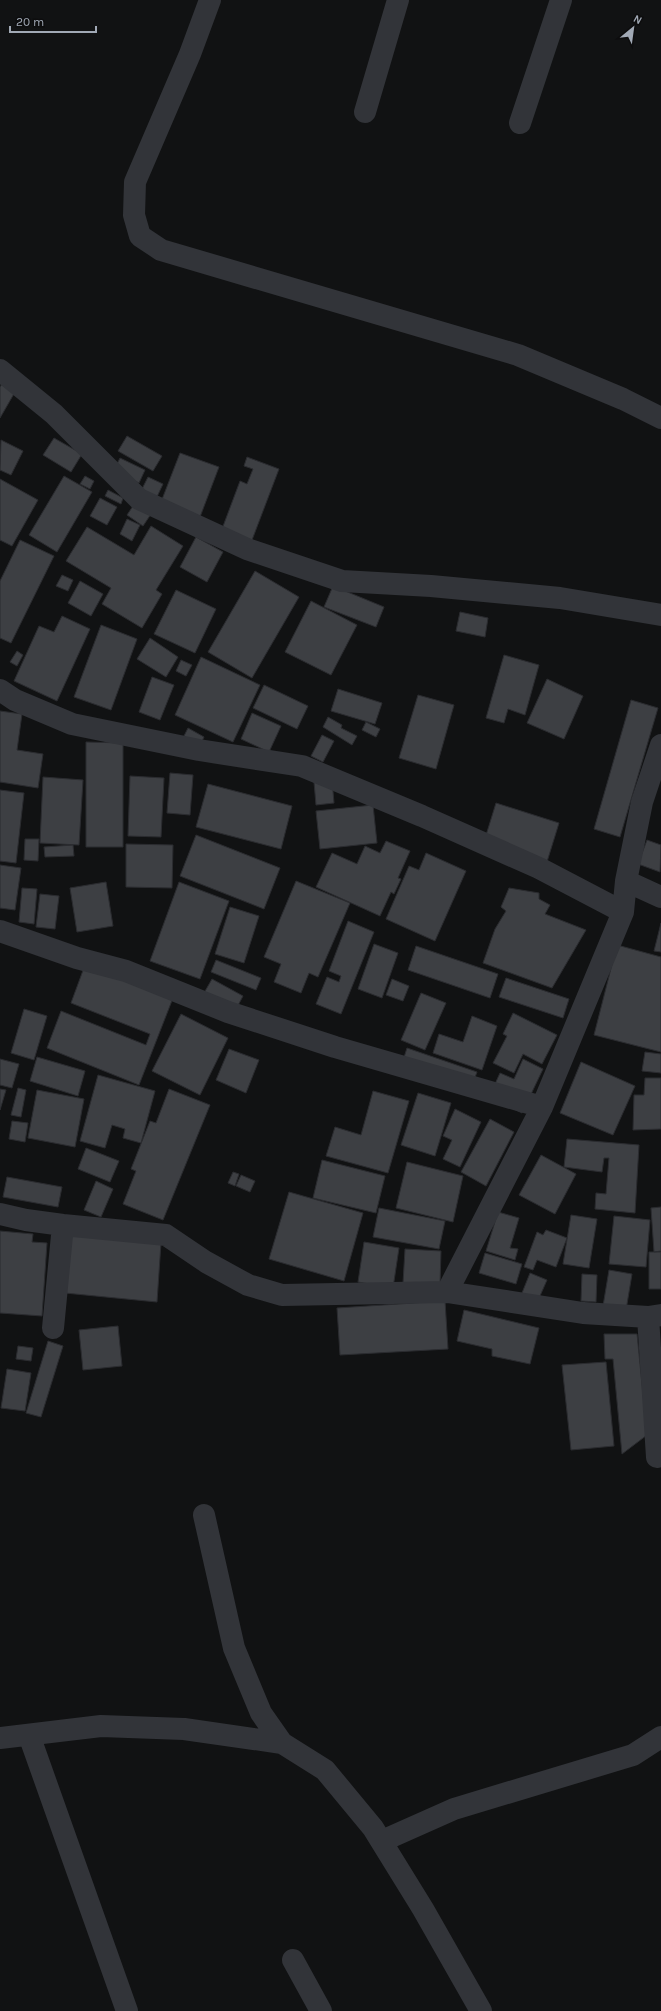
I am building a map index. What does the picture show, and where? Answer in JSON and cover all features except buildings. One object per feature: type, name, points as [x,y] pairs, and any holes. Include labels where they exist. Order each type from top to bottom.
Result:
[{"type":"street","points":[[210,0],[190,54],[135,182],[134,215],[140,236],[161,250],[518,355],[623,399],[661,418]]},
{"type":"street","points":[[365,112],[398,0]]},
{"type":"street","points":[[520,122],[561,0]]},
{"type":"street","points":[[0,370],[54,414],[139,498],[247,549],[342,581],[431,586],[560,598],[661,615]]},
{"type":"street","points":[[0,690],[14,700],[72,724],[199,750],[302,766],[422,816],[539,868],[623,912]]},
{"type":"street","points":[[447,1292],[542,1107],[623,912],[626,882],[642,802],[661,745]]},
{"type":"street","points":[[626,882],[661,896]]},
{"type":"street","points":[[0,931],[77,958],[126,971],[228,1012],[336,1047],[542,1107]]},
{"type":"street","points":[[0,1214],[62,1226],[166,1235],[206,1262],[248,1285],[282,1295],[447,1292],[583,1313],[654,1316],[658,1457]]},
{"type":"street","points":[[53,1328],[62,1226]]},
{"type":"street","points":[[204,1515],[234,1648],[261,1713],[282,1744]]},
{"type":"street","points":[[0,1738],[101,1726],[184,1729],[282,1744],[325,1770],[373,1828],[423,1909],[480,2011]]},
{"type":"street","points":[[29,1735],[127,2011]]},
{"type":"street","points":[[382,1841],[454,1810],[633,1755],[661,1737]]},
{"type":"street","points":[[293,1960],[321,2011]]}]
